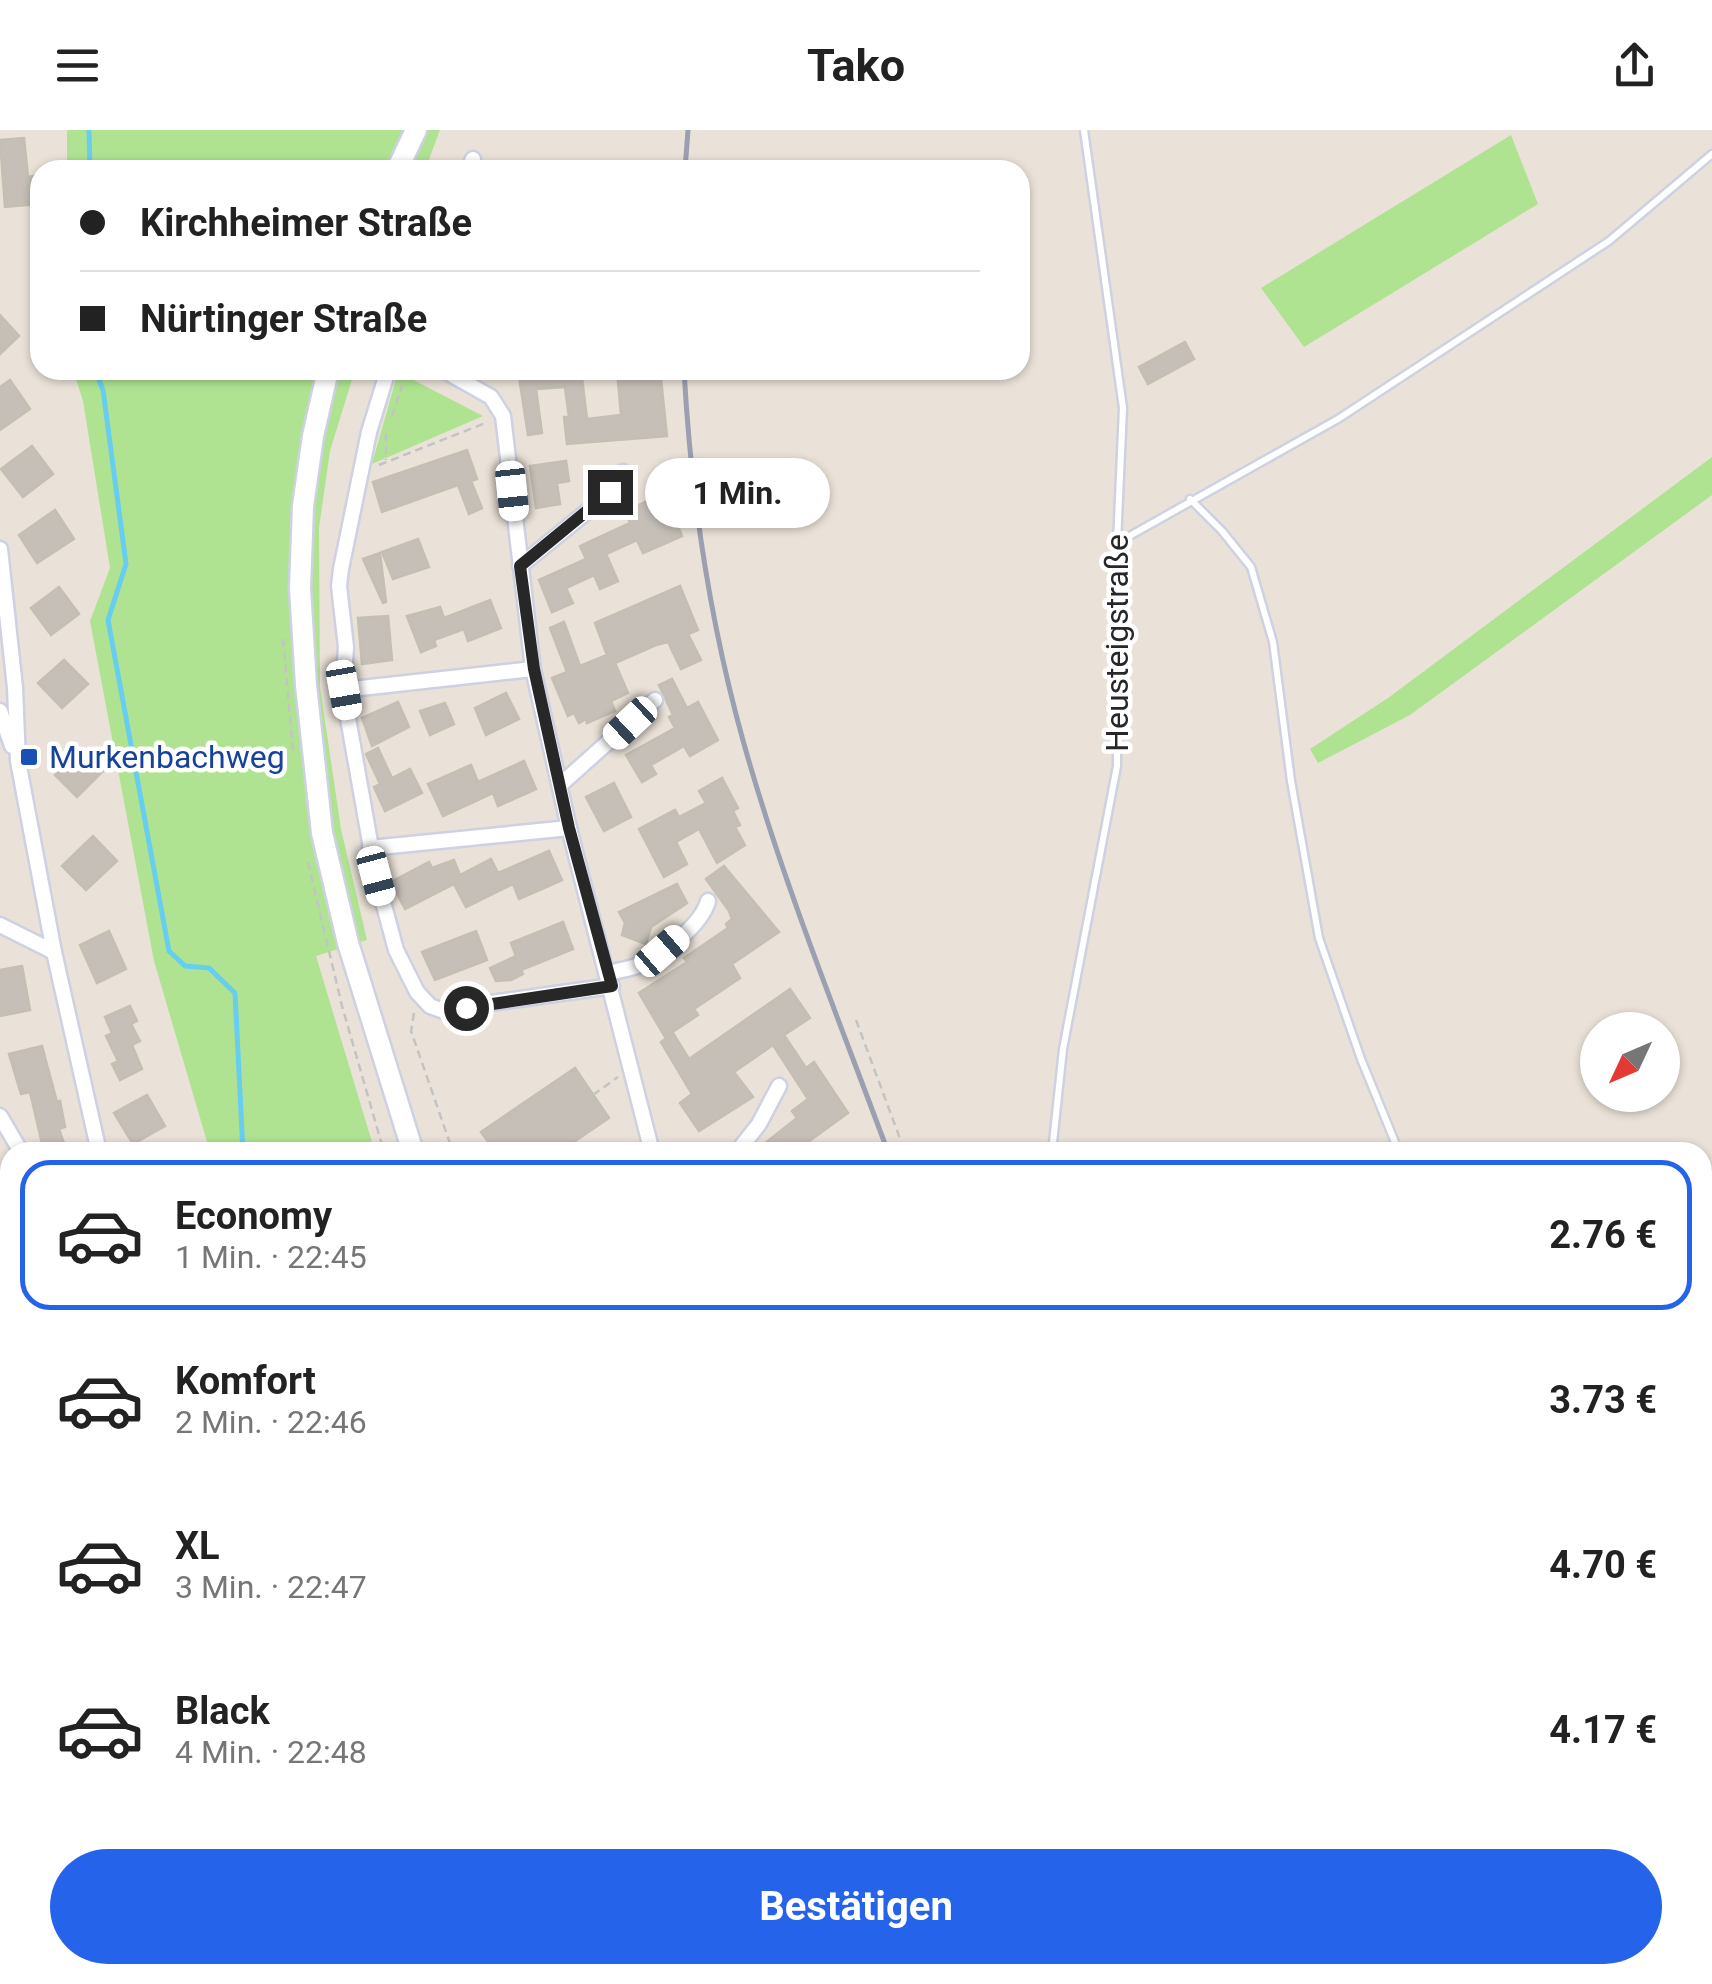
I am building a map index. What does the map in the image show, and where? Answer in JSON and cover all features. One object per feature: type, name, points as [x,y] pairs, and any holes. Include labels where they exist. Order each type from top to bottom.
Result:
[{"type":"main road","points":[[402,160],[416,130]]},
{"type":"main road","points":[[326,380],[303,506],[300,588],[306,685],[327,852],[348,943],[411,1142]]},
{"type":"street","points":[[385,380],[369,432],[339,586],[346,647],[344,690],[370,848],[396,950],[417,992],[430,1006],[440,1010],[610,980],[662,951],[694,924],[708,900]]},
{"type":"street","points":[[461,380],[491,397],[503,416],[534,669],[569,828],[650,1142]]},
{"type":"street","points":[[520,566],[610,492],[623,472]]},
{"type":"street","points":[[0,550],[15,688],[18,761],[54,952],[97,1142]]},
{"type":"street","points":[[344,690],[534,669]]},
{"type":"street","points":[[560,785],[655,700]]},
{"type":"street","points":[[0,711],[18,761]]},
{"type":"street","points":[[370,848],[569,828]]},
{"type":"street","points":[[0,926],[54,952]]},
{"type":"street","points":[[745,1142],[779,1086]]},
{"type":"street","points":[[0,1116],[15,1142]]},
{"type":"lane","name":"Heusteigstraße","points":[[1053,1142],[1064,1049],[1117,766],[1117,543],[1123,408],[1084,130]]},
{"type":"lane","points":[[1117,543],[1338,419],[1609,241],[1712,154]]},
{"type":"lane","points":[[1190,499],[1251,567],[1273,642],[1319,938],[1395,1142]]},
{"type":"path","points":[[362,471],[503,416]]},
{"type":"path","points":[[417,992],[411,1030],[450,1142]]},
{"type":"path","points":[[856,1020],[901,1142]]},
{"type":"path","points":[[593,1095],[632,1067]]},
{"type":"green space","points":[[67,130],[440,130],[429,160],[67,160]]},
{"type":"green space","points":[[1511,135],[1538,204],[1304,347],[1261,288]]},
{"type":"green space","points":[[76,380],[352,380],[330,451],[319,528],[320,687],[341,829],[367,940],[316,956],[372,1142],[207,1142],[154,961],[90,621],[110,568]]},
{"type":"green space","points":[[396,380],[413,380],[483,416],[372,464]]},
{"type":"green space","points":[[1712,457],[1712,495],[1410,715],[1318,763],[1310,749],[1388,698]]},
{"type":"building","points":[[24,138],[30,205],[5,207],[0,140]]},
{"type":"building","points":[[0,315],[19,336],[0,354]]},
{"type":"building","points":[[1185,342],[1194,359],[1148,384],[1139,367]]},
{"type":"building","points":[[10,380],[30,409],[0,430],[0,387]]},
{"type":"building","points":[[520,380],[582,380],[587,419],[621,415],[618,380],[661,380],[667,436],[567,444],[565,387],[536,389],[542,433],[528,435]]},
{"type":"building","points":[[32,446],[53,474],[23,497],[1,469]]},
{"type":"building","points":[[467,450],[477,479],[471,481],[482,508],[469,514],[458,485],[382,512],[373,482]]},
{"type":"building","points":[[566,461],[569,481],[557,483],[560,504],[536,508],[530,466]]},
{"type":"building","points":[[659,496],[671,523],[676,521],[682,536],[643,553],[637,540],[606,554],[618,581],[600,589],[594,575],[566,588],[573,603],[552,612],[539,580],[586,559],[580,546],[630,523],[625,511]]},
{"type":"building","points":[[55,510],[74,539],[37,563],[19,535]]},
{"type":"building","points":[[418,539],[429,567],[393,579],[382,552]]},
{"type":"building","points":[[380,553],[386,602],[383,603],[363,559]]},
{"type":"building","points":[[680,586],[698,630],[688,634],[701,660],[681,669],[668,642],[656,645],[615,663],[628,693],[611,701],[615,711],[587,723],[586,719],[579,723],[574,713],[568,716],[552,678],[567,672],[550,628],[564,622],[580,666],[607,655],[595,623]]},
{"type":"building","points":[[59,587],[79,614],[51,635],[31,608]]},
{"type":"building","points":[[490,600],[501,628],[468,641],[464,629],[434,640],[436,646],[421,652],[407,616],[440,607],[444,618]]},
{"type":"building","points":[[388,616],[392,660],[362,664],[358,618]]},
{"type":"building","points":[[64,660],[88,684],[62,708],[38,683]]},
{"type":"building","points":[[672,679],[687,708],[698,702],[718,740],[690,756],[684,746],[651,765],[656,774],[642,782],[626,755],[675,728],[659,685]]},
{"type":"building","points":[[506,693],[519,719],[486,735],[475,708]]},
{"type":"building","points":[[398,702],[409,727],[372,746],[362,718]]},
{"type":"building","points":[[445,703],[454,724],[430,735],[420,711]]},
{"type":"building","points":[[82,748],[105,769],[77,797],[55,775]]},
{"type":"building","points":[[378,748],[392,778],[410,769],[422,793],[385,811],[374,787],[380,784],[366,754]]},
{"type":"building","points":[[524,761],[536,789],[498,806],[493,793],[443,816],[428,784],[471,765],[478,782]]},
{"type":"building","points":[[722,778],[738,808],[733,811],[740,825],[735,827],[745,845],[717,863],[699,829],[676,842],[687,864],[664,877],[639,829],[675,810],[679,817],[706,803],[699,791]]},
{"type":"building","points":[[614,783],[631,817],[604,831],[586,797]]},
{"type":"building","points":[[93,836],[117,861],[86,890],[62,866]]},
{"type":"building","points":[[549,851],[562,880],[519,899],[513,884],[466,907],[454,884],[405,909],[391,882],[429,862],[432,868],[454,860],[460,875],[491,859],[498,873]]},
{"type":"building","points":[[724,866],[779,932],[732,964],[740,978],[694,1009],[698,1015],[665,1037],[639,993],[687,962],[684,958],[728,928],[726,924],[732,919],[729,911],[706,879]]},
{"type":"building","points":[[677,884],[687,903],[651,927],[646,944],[622,935],[625,923],[619,912]]},
{"type":"building","points":[[563,922],[573,949],[521,970],[523,974],[511,980],[496,981],[490,968],[516,956],[511,943]]},
{"type":"building","points":[[109,931],[126,969],[97,983],[80,945]]},
{"type":"building","points":[[476,931],[487,960],[435,980],[422,952]]},
{"type":"building","points":[[22,966],[30,1010],[0,1016],[0,970]]},
{"type":"building","points":[[790,989],[810,1018],[784,1035],[806,1068],[814,1062],[848,1113],[808,1142],[767,1142],[797,1118],[792,1111],[808,1099],[773,1045],[734,1072],[753,1097],[699,1131],[680,1103],[692,1094],[661,1042],[673,1033],[689,1059]]},
{"type":"building","points":[[130,1006],[137,1021],[131,1024],[140,1041],[132,1045],[142,1069],[120,1080],[112,1064],[118,1061],[106,1036],[112,1033],[105,1017]]},
{"type":"building","points":[[42,1046],[57,1102],[60,1101],[65,1127],[59,1129],[64,1142],[42,1142],[30,1092],[21,1094],[9,1054]]},
{"type":"building","points":[[575,1068],[609,1118],[574,1142],[488,1142],[481,1132]]},
{"type":"building","points":[[147,1095],[165,1126],[132,1142],[114,1113]]},
{"type":"waterway","points":[[89,130],[90,160]]},
{"type":"waterway","points":[[99,380],[126,564],[108,620],[169,951],[185,966],[209,968],[235,993],[242,1142]]},
{"type":"railway","points":[[686,160],[688,130]]},
{"type":"railway","points":[[685,380],[704,559],[732,698],[759,796],[794,899],[884,1142]]},
{"type":"place","name":"Murkenbachweg","points":[[29,757]]},
{"type":"route","points":[[466,1008],[612,986],[569,828],[534,669],[520,566],[610,492]]}]
